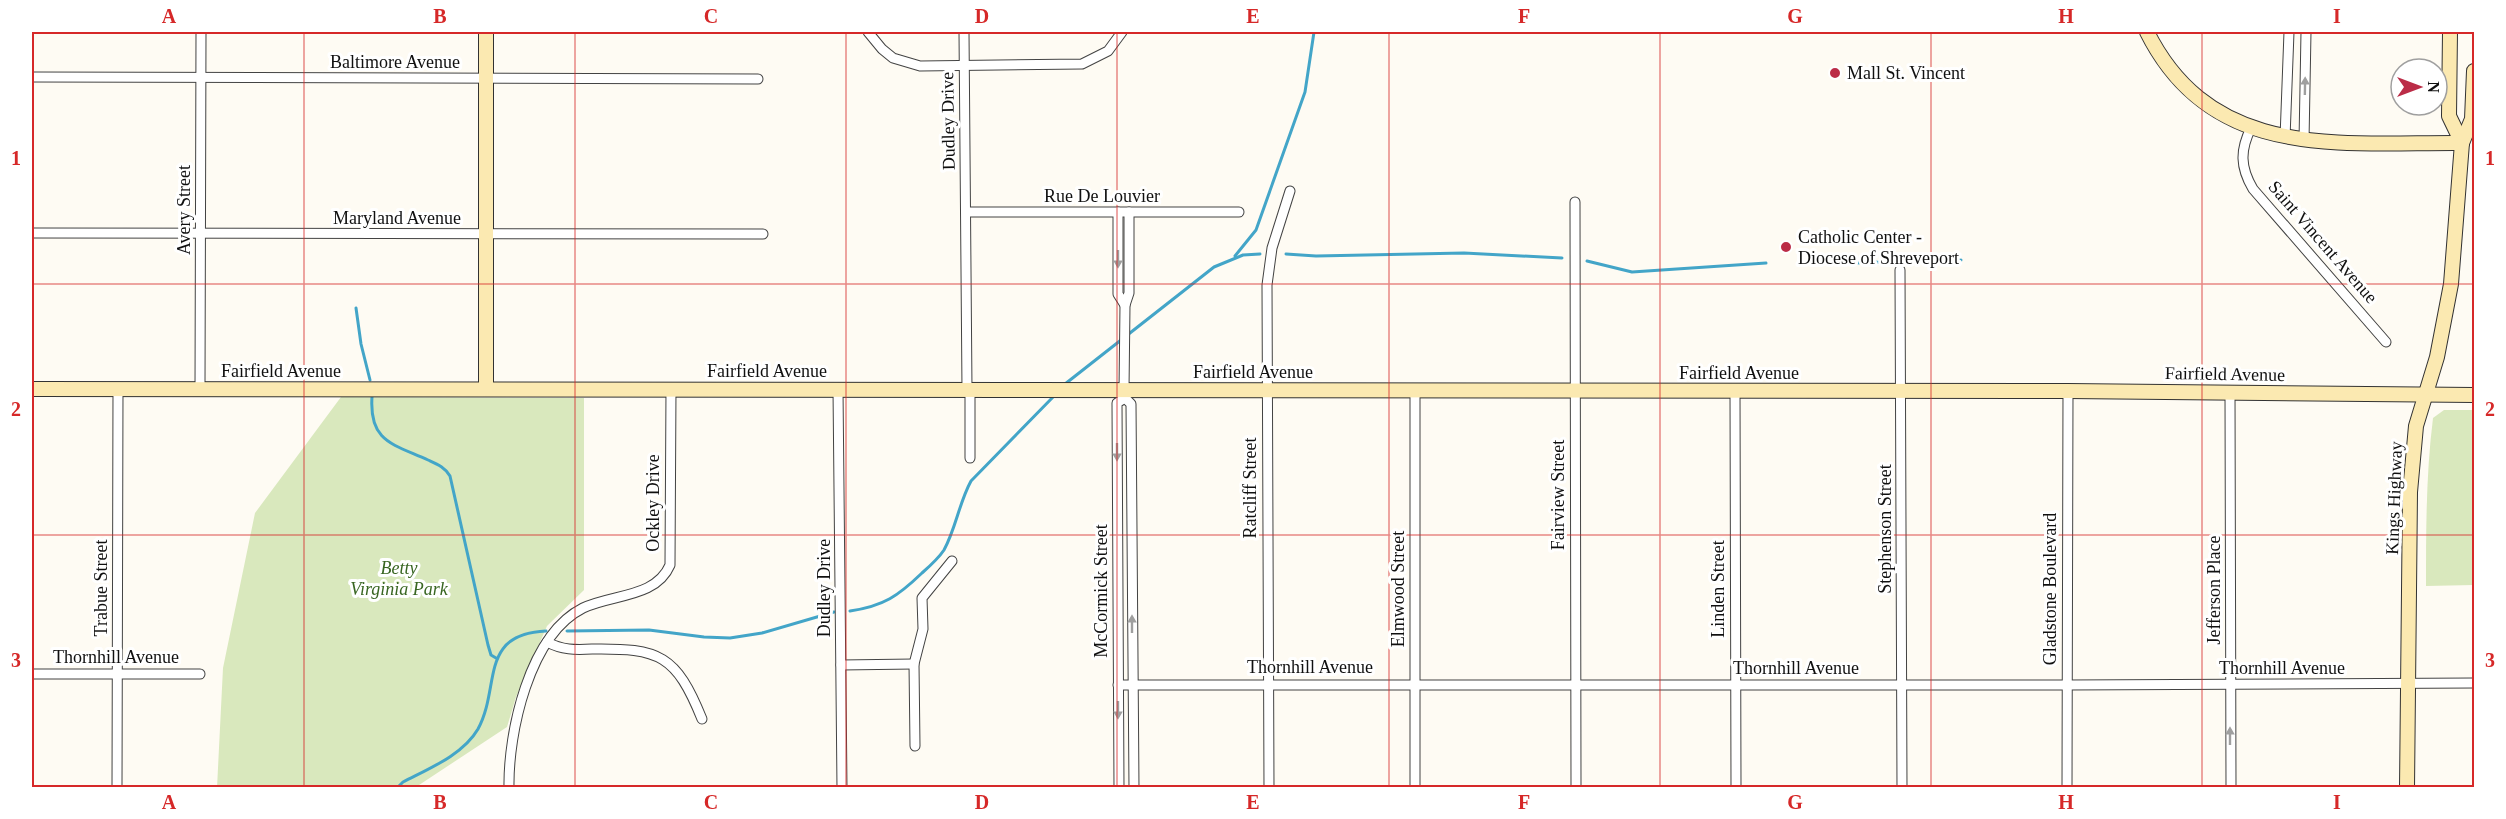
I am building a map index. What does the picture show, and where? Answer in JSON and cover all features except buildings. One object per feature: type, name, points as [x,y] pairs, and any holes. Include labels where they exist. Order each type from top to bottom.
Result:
[{"type":"street","name":"Avery Street","points":[[200,389],[201,32]]},
{"type":"street","points":[[486,32],[486,389]]},
{"type":"street","points":[[868,32],[882,49],[906,63],[920,66],[1082,63],[1107,51],[1122,32]]},
{"type":"street","name":"Dudley Drive","points":[[964,32],[969,459]]},
{"type":"street","points":[[2147,32],[2167,63],[2190,89],[2220,112],[2251,128],[2304,141],[2468,143]]},
{"type":"street","points":[[2285,138],[2289,32]]},
{"type":"street","points":[[2304,141],[2306,32]]},
{"type":"street","points":[[2450,32],[2449,116],[2468,143]]},
{"type":"street","name":"Kings Highway","points":[[2407,788],[2411,464],[2415,426],[2426,395],[2443,329],[2451,284],[2472,119],[2475,71]]},
{"type":"street","name":"Baltimore Avenue","points":[[32,77],[759,79]]},
{"type":"street","name":"Saint Vincent Avenue","points":[[2251,128],[2242,152],[2242,164],[2249,183],[2386,342]]},
{"type":"street","name":"Ratcliff Street","points":[[1269,788],[1267,285],[1272,248],[1290,191]]},
{"type":"street","name":"Fairview Street","points":[[1575,202],[1576,788]]},
{"type":"street","name":"Rue De Louvier","points":[[966,212],[1239,212]]},
{"type":"street","points":[[1118,212],[1118,294],[1125,305]]},
{"type":"street","points":[[1124,394],[1124,325],[1125,305],[1129,293],[1129,212]]},
{"type":"street","name":"Maryland Avenue","points":[[32,233],[763,234]]},
{"type":"street","name":"Stephenson Street","points":[[1900,270],[1902,788]]},
{"type":"street","name":"Fairfield Avenue","points":[[32,389],[968,389],[1074,390],[1124,394],[1266,390],[2068,391],[2475,395]]},
{"type":"street","name":"Trabue Street","points":[[117,788],[118,389]]},
{"type":"street","name":"Ockley Drive","points":[[509,788],[509,756],[513,732],[528,684],[546,642],[565,621],[583,608],[651,587],[666,574],[670,565],[671,389]]},
{"type":"street","name":"Dudley Drive","points":[[838,389],[842,788]]},
{"type":"street","name":"Elmwood Street","points":[[1414,390],[1415,788]]},
{"type":"street","name":"Linden Street","points":[[1735,391],[1736,788]]},
{"type":"street","name":"Gladstone Boulevard","points":[[2067,788],[2068,391]]},
{"type":"street","name":"Jefferson Place","points":[[2230,392],[2231,788]]},
{"type":"street","name":"McCormick Street","points":[[1119,788],[1117,403],[1124,394],[1131,404],[1134,788]]},
{"type":"street","points":[[1118,534],[1132,534]]},
{"type":"street","points":[[915,746],[914,664],[923,629],[922,603],[924,594],[952,561]]},
{"type":"street","points":[[546,642],[562,649],[630,648],[653,654],[678,672],[688,685],[702,719]]},
{"type":"street","points":[[841,665],[914,664]]},
{"type":"street","name":"Thornhill Avenue","points":[[32,674],[200,674]]},
{"type":"street","name":"Thornhill Avenue","points":[[1118,685],[2475,683]]},
{"type":"green space","name":"Betty Virginia Park","points":[[341,397],[584,398],[584,590],[547,626],[516,697],[507,727],[416,787],[217,788],[223,668],[255,513]]},
{"type":"green space","points":[[2444,410],[2474,410],[2474,585],[2426,586],[2427,502],[2433,418]]},
{"type":"waterway","points":[[1235,256],[1256,230],[1305,92],[1314,32]]},
{"type":"waterway","points":[[1286,254],[1316,256],[1464,253],[1562,258]]},
{"type":"waterway","points":[[1065,384],[1214,267],[1243,255],[1260,254]]},
{"type":"waterway","points":[[1913,260],[1961,260]]},
{"type":"waterway","points":[[1587,261],[1632,272],[1766,263]]},
{"type":"waterway","points":[[1827,264],[1885,262]]},
{"type":"waterway","points":[[356,308],[361,344],[370,380]]},
{"type":"waterway","points":[[850,611],[890,599],[937,559],[948,542],[971,481],[1055,395]]},
{"type":"waterway","points":[[372,397],[372,412],[379,432],[394,445],[438,464],[450,476],[488,645],[491,655],[496,658]]},
{"type":"waterway","points":[[567,631],[649,630],[730,638],[762,633],[834,612]]},
{"type":"waterway","points":[[397,788],[403,782],[454,754],[471,738],[485,713],[495,665],[501,652],[510,642],[524,634],[546,631]]},
{"type":"place","name":"Mall St. Vincent","points":[[1835,73]]},
{"type":"place","name":"Catholic Center - Diocese of Shreveport","points":[[1786,247]]}]
